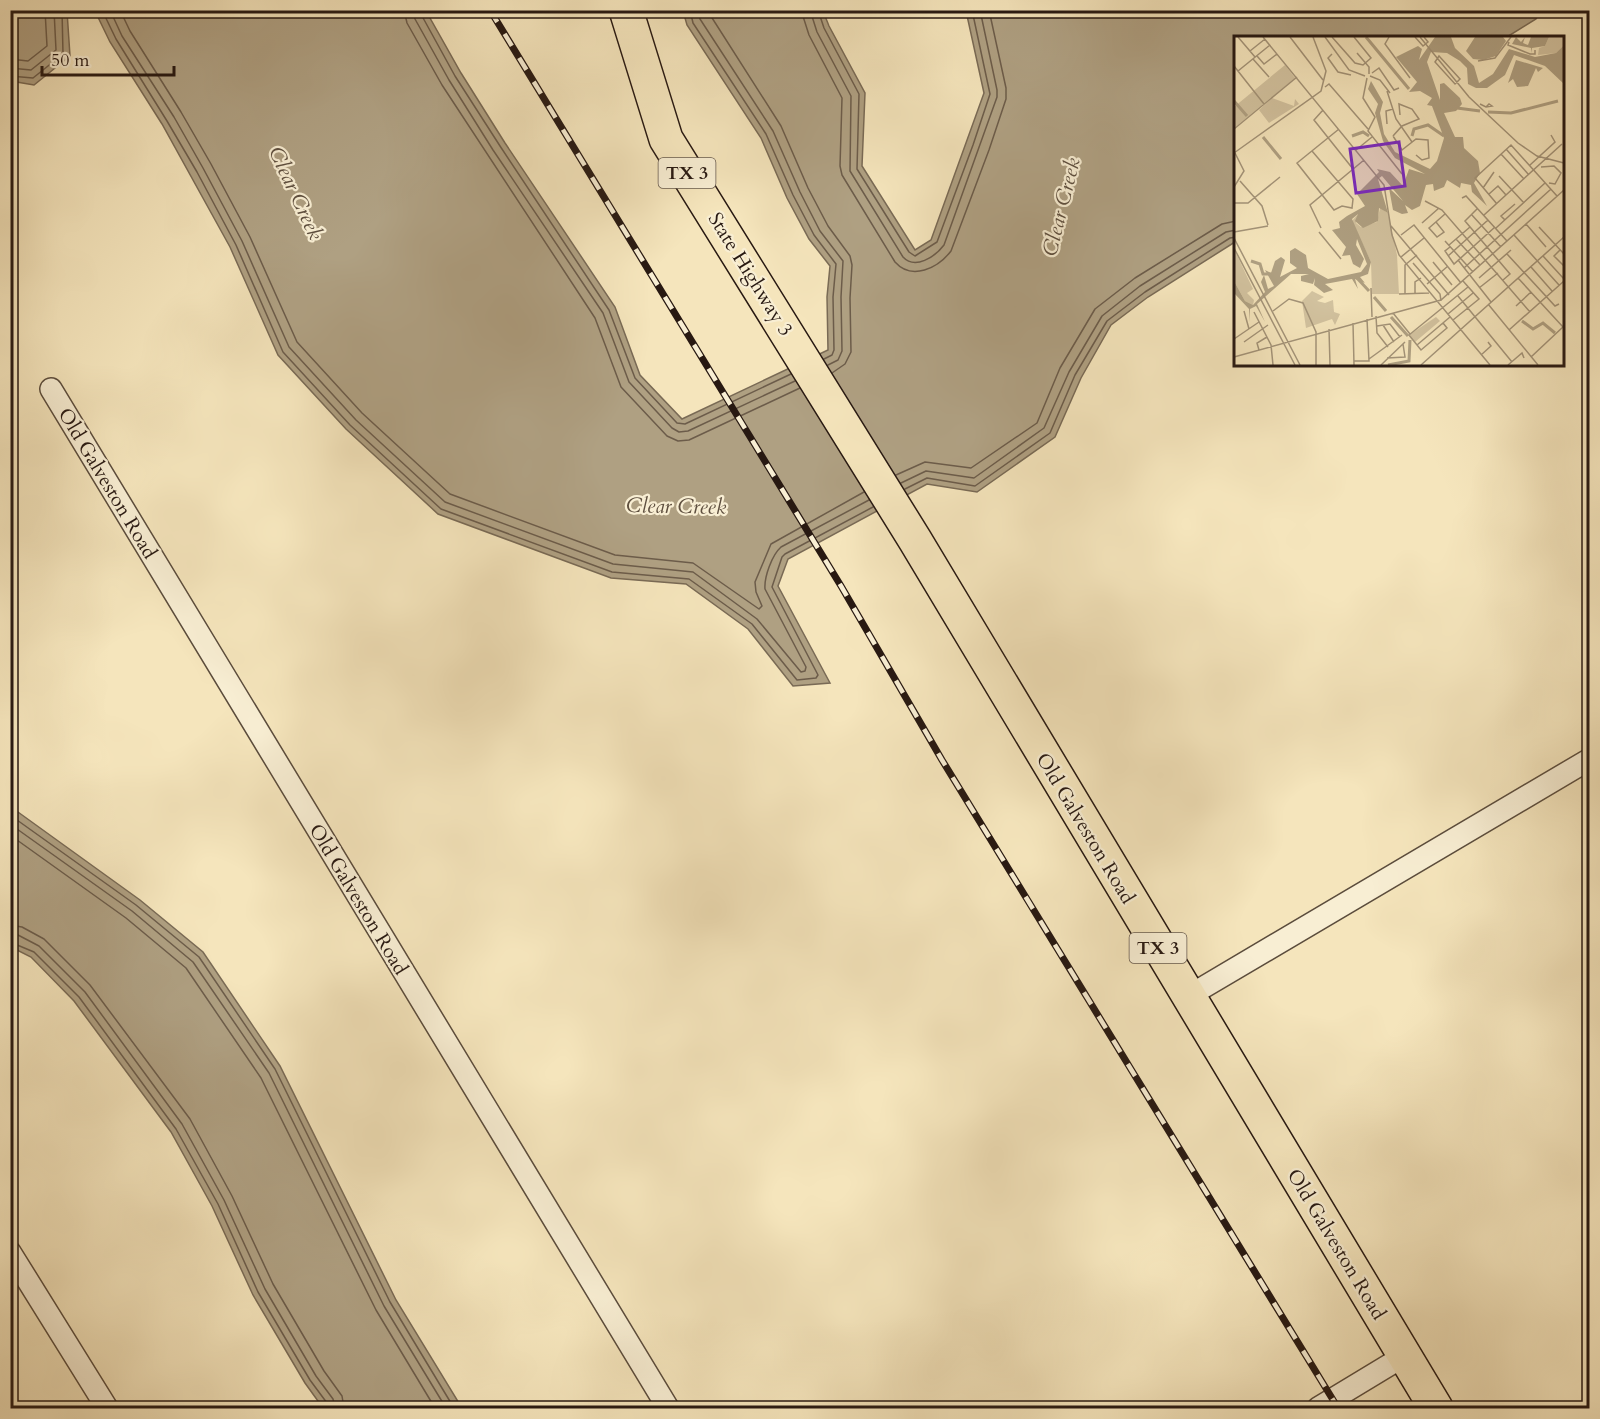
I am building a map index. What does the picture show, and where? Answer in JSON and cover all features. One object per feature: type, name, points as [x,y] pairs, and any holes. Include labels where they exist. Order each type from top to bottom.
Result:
[{"type":"main road","name":"State Highway 3","points":[[626,10],[666,139],[848,433]]},
{"type":"main road","name":"Old Galveston Road","points":[[848,433],[915,540],[1187,997],[1436,1408]]},
{"type":"street","name":"Old Galveston Road","points":[[51,389],[668,1408]]},
{"type":"street","points":[[1187,997],[1587,767]]},
{"type":"street","points":[[10,1252],[107,1408]]},
{"type":"street","points":[[1318,1408],[1404,1356]]},
{"type":"water","points":[[10,11],[67,11],[70,56],[34,85],[11,81]]},
{"type":"water","name":"Clear Creek","points":[[95,11],[426,11],[461,73],[505,143],[615,307],[640,375],[682,419],[828,350],[827,297],[830,266],[809,239],[787,198],[761,138],[687,25],[683,11],[823,11],[865,93],[862,166],[915,250],[931,240],[984,93],[966,11],[1541,11],[1536,19],[1509,36],[1234,36],[1234,243],[1148,297],[1111,325],[1081,378],[1055,437],[977,492],[927,484],[788,559],[778,586],[830,683],[793,686],[748,629],[686,584],[611,578],[438,514],[346,429],[278,355],[230,247],[162,124],[110,42]]},
{"type":"water","points":[[11,807],[140,900],[203,952],[280,1066],[396,1300],[462,1408],[323,1408],[305,1383],[253,1295],[212,1206],[171,1132],[74,1001],[31,957],[11,947]]},
{"type":"railway","points":[[490,10],[841,586],[942,760],[1338,1408]]}]
